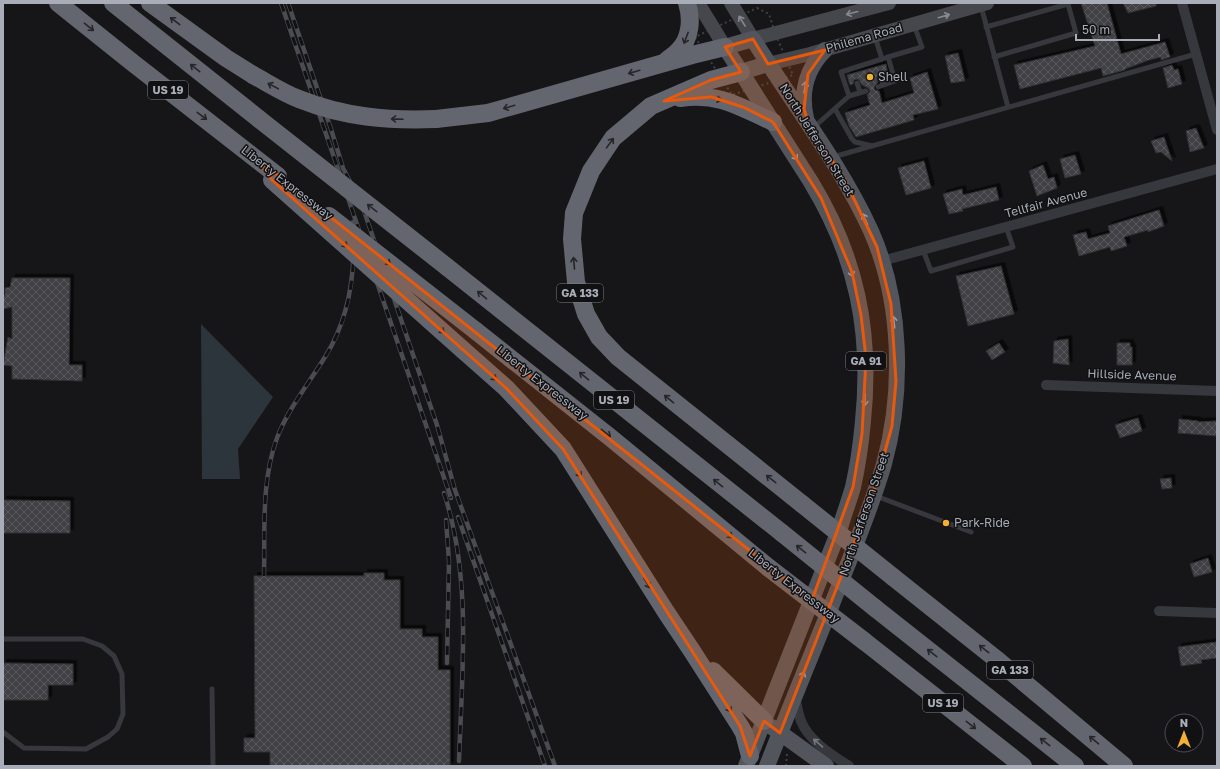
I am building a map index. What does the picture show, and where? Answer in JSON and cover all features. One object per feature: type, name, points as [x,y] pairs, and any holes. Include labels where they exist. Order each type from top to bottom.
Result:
[{"type":"highway","name":"Liberty Expressway","points":[[58,3],[133,64],[255,157],[275,178],[476,331],[611,438],[769,568],[1023,766]]},
{"type":"highway","name":"US 19","points":[[113,3],[1075,766]]},
{"type":"highway","points":[[150,3],[226,58],[253,75],[299,99],[341,112],[375,119],[436,119],[488,113],[725,47]]},
{"type":"highway","points":[[662,64],[679,50],[685,41],[690,14],[687,3]]},
{"type":"highway","name":"GA 133","points":[[741,72],[711,80],[651,106],[613,138],[591,171],[574,213],[572,239],[576,282],[586,314],[599,337],[618,357],[996,659],[1124,766]]},
{"type":"highway","points":[[664,101],[694,96],[711,97],[743,107],[773,122]]},
{"type":"highway","points":[[275,178],[506,388],[540,422],[563,449],[744,733],[748,761]]},
{"type":"highway","points":[[692,651],[764,721]]},
{"type":"main road","points":[[698,3],[725,47],[889,3]]},
{"type":"main road","name":"North Jefferson Street","points":[[731,3],[768,64],[845,180],[864,217],[877,246],[882,262],[891,304],[897,361],[892,426],[884,463],[849,561],[794,696],[768,766]]},
{"type":"main road","name":"Philema Road","points":[[741,72],[826,50],[984,4]]},
{"type":"main road","name":"GA 91","points":[[725,47],[773,122]]},
{"type":"main road","points":[[810,127],[804,109],[805,84],[812,65],[826,50]]},
{"type":"main road","name":"North Jefferson Street","points":[[748,761],[840,528],[853,487],[862,434],[866,383],[866,358],[862,315],[854,279],[845,251],[821,198],[773,122]]},
{"type":"main road","points":[[764,721],[826,766]]},
{"type":"street","points":[[1182,3],[1217,130]]},
{"type":"street","name":"Tellfair Avenue","points":[[882,262],[1217,169]]},
{"type":"street","name":"Hillside Avenue","points":[[1046,385],[1217,391]]},
{"type":"street","points":[[1159,611],[1217,613]]},
{"type":"street","points":[[794,696],[802,722],[807,732],[830,753],[849,766]]},
{"type":"lane","points":[[986,27],[1067,3],[1076,33],[994,57]]},
{"type":"lane","points":[[984,4],[986,27],[1008,107]]},
{"type":"lane","points":[[849,96],[841,72],[854,70],[879,62],[888,57],[922,47],[914,24]]},
{"type":"lane","points":[[874,36],[879,62]]},
{"type":"lane","points":[[830,158],[1196,54]]},
{"type":"lane","points":[[881,77],[880,86],[895,81],[888,57]]},
{"type":"lane","points":[[857,83],[860,92]]},
{"type":"lane","points":[[810,127],[835,109],[849,96],[866,91]]},
{"type":"lane","points":[[835,109],[855,142],[873,146]]},
{"type":"lane","points":[[923,250],[931,271],[1013,247],[1006,227]]},
{"type":"lane","points":[[873,495],[971,532]]},
{"type":"lane","points":[[3,639],[83,639],[102,646],[114,656],[122,674],[122,714],[117,729],[108,737],[86,749],[24,748],[3,732]]},
{"type":"lane","points":[[212,689],[213,766]]},
{"type":"highlighted area","points":[[753,39],[768,64],[825,50],[808,74],[804,109],[809,125],[845,180],[877,247],[891,304],[896,381],[892,426],[873,495],[780,733],[764,721],[750,756],[740,726],[563,449],[506,388],[272,180],[255,157],[812,600],[853,487],[862,434],[866,358],[861,315],[852,272],[821,198],[773,122],[743,107],[711,97],[664,101],[711,80],[741,72],[725,47]]},
{"type":"shaded area","points":[[201,324],[273,397],[238,449],[240,479],[202,479]]},
{"type":"building","points":[[1081,3],[1107,3],[1121,54],[1165,42],[1170,57],[1161,60],[1161,57],[1149,60],[1125,70],[1103,76],[1101,68],[1020,89],[1014,65],[1095,46]]},
{"type":"building","points":[[1123,3],[1156,3],[1156,6],[1128,13]]},
{"type":"building","points":[[958,53],[965,81],[951,83],[945,56]]},
{"type":"building","points":[[886,64],[888,75],[885,76],[882,73],[879,74],[877,76],[878,82],[874,87],[875,90],[879,91],[882,103],[914,93],[910,78],[927,72],[938,109],[913,115],[914,120],[856,137],[849,126],[845,113],[870,105],[867,95],[870,90],[862,85],[858,79],[854,80],[853,84],[850,85],[847,75]]},
{"type":"building","points":[[1172,65],[1174,70],[1178,69],[1182,84],[1168,88],[1163,68]]},
{"type":"building","points":[[1196,128],[1204,148],[1190,152],[1186,131]]},
{"type":"building","points":[[1164,137],[1172,161],[1161,152],[1156,153],[1151,141]]},
{"type":"building","points":[[1075,155],[1081,174],[1065,178],[1060,159]]},
{"type":"building","points":[[924,161],[931,188],[906,195],[898,168]]},
{"type":"building","points":[[1043,165],[1048,179],[1054,177],[1057,188],[1037,196],[1029,171]]},
{"type":"building","points":[[996,187],[999,200],[962,209],[963,211],[949,214],[943,194],[962,189],[963,195]]},
{"type":"building","points":[[1159,210],[1164,226],[1148,232],[1148,230],[1124,237],[1127,246],[1111,251],[1110,247],[1079,256],[1073,235],[1086,232],[1088,239],[1110,233],[1108,226]]},
{"type":"building","points":[[1001,266],[1014,314],[968,326],[956,276]]},
{"type":"building","points":[[12,278],[70,278],[69,365],[82,365],[82,381],[12,379],[12,366],[3,365],[8,337],[12,339],[12,307],[3,309],[3,295],[5,295],[5,288],[10,287]]},
{"type":"building","points":[[1068,339],[1069,365],[1053,363],[1054,341]]},
{"type":"building","points":[[999,343],[1005,352],[992,360],[986,351]]},
{"type":"building","points":[[1117,343],[1130,343],[1130,347],[1132,347],[1132,365],[1117,365]]},
{"type":"building","points":[[1138,418],[1142,431],[1120,438],[1115,425]]},
{"type":"building","points":[[1179,419],[1198,422],[1217,421],[1217,436],[1178,433]]},
{"type":"building","points":[[1171,478],[1172,488],[1162,489],[1160,479]]},
{"type":"building","points":[[3,500],[70,501],[70,533],[3,533]]},
{"type":"building","points":[[1208,558],[1212,572],[1194,577],[1190,564]]},
{"type":"building","points":[[364,573],[384,573],[384,580],[400,580],[400,629],[422,629],[422,637],[438,637],[438,670],[450,670],[450,766],[270,766],[270,752],[244,752],[244,738],[255,738],[254,576],[364,576]]},
{"type":"building","points":[[1217,642],[1217,658],[1201,660],[1202,663],[1181,666],[1178,647]]},
{"type":"building","points":[[3,663],[73,664],[73,685],[48,685],[48,700],[3,700]]},
{"type":"railway","points":[[281,3],[451,498]]},
{"type":"railway","points":[[288,3],[343,168],[362,205],[437,425],[455,490],[555,766]]},
{"type":"railway","points":[[264,576],[266,489],[272,454],[277,438],[287,417],[325,357],[341,325],[350,292],[352,275],[354,257],[353,222]]},
{"type":"railway","points":[[444,493],[453,525],[459,558],[462,592],[463,660],[459,761]]},
{"type":"railway","points":[[458,517],[545,766]]},
{"type":"railway","points":[[446,520],[449,561],[447,663]]},
{"type":"place","name":"Shell","points":[[870,77]]},
{"type":"place","name":"Park-Ride","points":[[946,523]]}]
